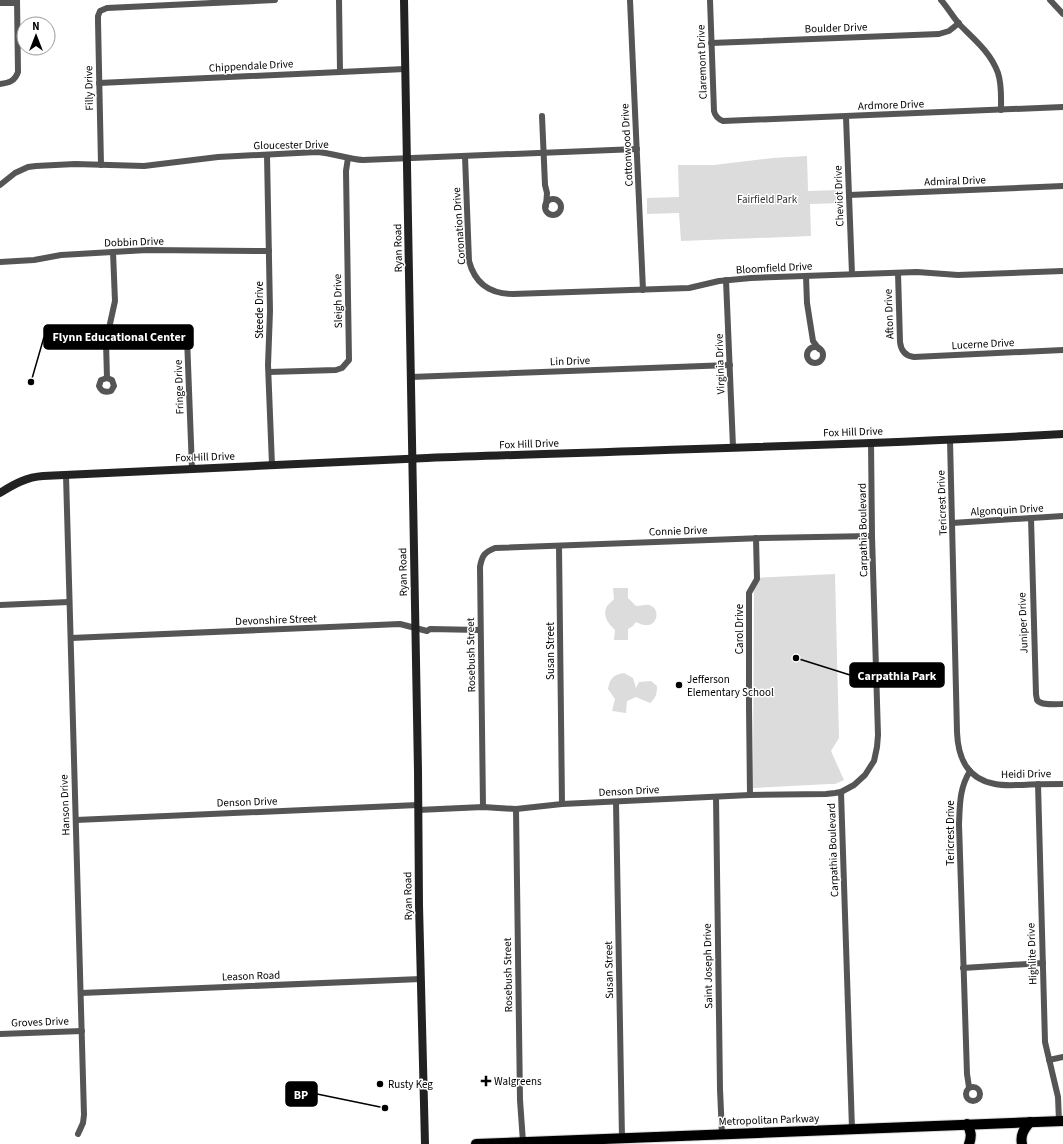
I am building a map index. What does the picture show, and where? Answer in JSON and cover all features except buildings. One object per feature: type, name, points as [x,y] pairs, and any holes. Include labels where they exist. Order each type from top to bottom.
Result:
[{"type":"main road","name":"Ryan Road","points":[[404,0],[425,1144]]},
{"type":"main road","name":"Fox Hill Drive","points":[[0,493],[12,485],[28,478],[43,476],[413,459],[950,440],[1063,434]]},
{"type":"main road","name":"Metropolitan Parkway","points":[[476,1144],[522,1142],[602,1142],[622,1138],[1061,1121]]},
{"type":"main road","points":[[1022,1144],[1021,1136],[1025,1127],[1030,1122]]},
{"type":"main road","points":[[967,1124],[971,1134],[969,1144]]},
{"type":"street","name":"Filly Drive","points":[[101,165],[98,21],[100,11],[107,8],[275,0]]},
{"type":"street","points":[[339,0],[340,71]]},
{"type":"street","name":"Cottonwood Drive","points":[[630,0],[643,290]]},
{"type":"street","name":"Claremont Drive","points":[[710,0],[714,111],[715,115],[720,120]]},
{"type":"street","points":[[942,0],[959,23],[984,48],[994,64],[1000,84],[1002,110]]},
{"type":"street","points":[[1050,0],[1063,14]]},
{"type":"street","points":[[0,3],[17,1],[18,64],[18,72],[15,78],[8,83],[0,84]]},
{"type":"street","name":"Boulder Drive","points":[[711,43],[940,34],[949,31],[959,23]]},
{"type":"street","name":"Chippendale Drive","points":[[99,83],[405,69]]},
{"type":"street","name":"Ardmore Drive","points":[[720,120],[727,122],[1063,107]]},
{"type":"street","points":[[542,116],[545,185],[547,193],[546,206],[547,211],[550,214],[553,215],[560,212],[560,202],[547,193]]},
{"type":"street","name":"Cheviot Drive","points":[[846,117],[852,274]]},
{"type":"street","name":"Gloucester Drive","points":[[0,185],[15,173],[28,167],[36,166],[75,164],[144,166],[218,157],[322,152],[363,160],[637,150]]},
{"type":"street","name":"Steede Drive","points":[[267,154],[270,327],[268,372],[272,465]]},
{"type":"street","name":"Coronation Drive","points":[[464,156],[469,262],[474,274],[488,289]]},
{"type":"street","name":"Sleigh Drive","points":[[268,372],[336,370],[345,366],[349,360],[346,170],[348,158]]},
{"type":"street","name":"Admiral Drive","points":[[849,195],[1063,186]]},
{"type":"street","points":[[546,206],[546,203],[550,200],[558,200]]},
{"type":"street","name":"Dobbin Drive","points":[[0,262],[34,260],[61,255],[147,250],[269,251]]},
{"type":"street","points":[[107,378],[107,333],[115,302],[113,252]]},
{"type":"street","name":"Bloomfield Drive","points":[[488,289],[500,294],[643,290],[689,288],[726,280],[806,276],[927,272],[958,275],[1063,271]]},
{"type":"street","name":"Afton Drive","points":[[898,273],[900,342],[902,350],[905,354]]},
{"type":"street","points":[[806,276],[807,304],[813,341],[823,355],[821,360],[817,363],[812,363],[808,360],[807,355],[813,341]]},
{"type":"street","name":"Virginia Drive","points":[[726,280],[733,447]]},
{"type":"street","name":"Fringe Drive","points":[[107,333],[124,336],[181,334],[187,338],[192,469]]},
{"type":"street","points":[[809,350],[814,348],[819,349]]},
{"type":"street","name":"Lucerne Drive","points":[[905,354],[914,357],[1063,350]]},
{"type":"street","name":"Lin Drive","points":[[411,377],[730,365]]},
{"type":"street","name":"Tericrest Drive","points":[[950,440],[958,743],[962,759],[970,771],[965,779],[961,793],[959,817],[967,1074],[970,1087]]},
{"type":"street","name":"Carpathia Boulevard","points":[[852,1129],[842,792],[854,785],[865,775],[874,761],[877,748],[878,735],[872,536],[872,442]]},
{"type":"street","name":"Hanson Drive","points":[[66,475],[84,1115],[78,1134]]},
{"type":"street","name":"Algonquin Drive","points":[[952,523],[1063,516]]},
{"type":"street","name":"Juniper Drive","points":[[1031,518],[1036,694],[1039,702],[1043,704],[1063,704]]},
{"type":"street","name":"Connie Drive","points":[[485,553],[495,548],[756,538],[872,536]]},
{"type":"street","name":"Carol Drive","points":[[750,795],[748,707],[749,593],[757,579],[756,538]]},
{"type":"street","name":"Susan Street","points":[[560,546],[562,804]]},
{"type":"street","name":"Rosebush Street","points":[[483,807],[480,567],[485,553]]},
{"type":"street","points":[[0,605],[70,602]]},
{"type":"street","name":"Devonshire Street","points":[[71,638],[400,624],[427,631],[430,629],[480,630]]},
{"type":"street","name":"Heidi Drive","points":[[970,771],[982,780],[995,784],[1063,784]]},
{"type":"street","name":"Highlite Drive","points":[[1038,784],[1045,1042],[1058,1097],[1061,1121]]},
{"type":"street","name":"Denson Drive","points":[[76,820],[418,807],[516,808],[562,804],[750,795],[826,794],[842,792]]},
{"type":"street","name":"Saint Joseph Drive","points":[[716,797],[722,1134]]},
{"type":"street","name":"Susan Street","points":[[616,802],[622,1138]]},
{"type":"street","name":"Rosebush Street","points":[[516,808],[522,1142]]},
{"type":"street","points":[[963,968],[1043,963]]},
{"type":"street","name":"Leason Road","points":[[80,993],[422,979]]},
{"type":"street","name":"Groves Drive","points":[[0,1034],[82,1031]]},
{"type":"street","points":[[1049,1060],[1063,1057]]},
{"type":"green space","name":"Fairfield Park","points":[[807,156],[808,191],[841,190],[841,203],[810,204],[811,236],[681,241],[679,213],[647,214],[647,198],[679,197],[678,165],[714,165],[773,158]]},
{"type":"green space","points":[[835,574],[839,738],[831,751],[844,780],[835,784],[753,788],[754,578]]},
{"type":"green space","points":[[613,588],[628,588],[628,598],[636,606],[649,605],[653,607],[656,613],[653,623],[645,625],[636,622],[628,629],[628,640],[614,640],[615,630],[605,616],[607,606],[614,599]]},
{"type":"green space","points":[[624,673],[633,678],[636,688],[639,682],[651,681],[657,686],[656,696],[650,703],[636,697],[627,701],[626,713],[612,711],[615,699],[608,689],[613,678]]},
{"type":"place","name":"Flynn Educational Center","points":[[31,382]]},
{"type":"place","name":"Carpathia Park","points":[[796,658]]},
{"type":"place","name":"Jefferson Elementary School","points":[[679,685]]},
{"type":"place","name":"Walgreens","points":[[486,1081]]},
{"type":"place","name":"Rusty Keg","points":[[380,1084]]},
{"type":"place","name":"BP","points":[[385,1108]]}]
